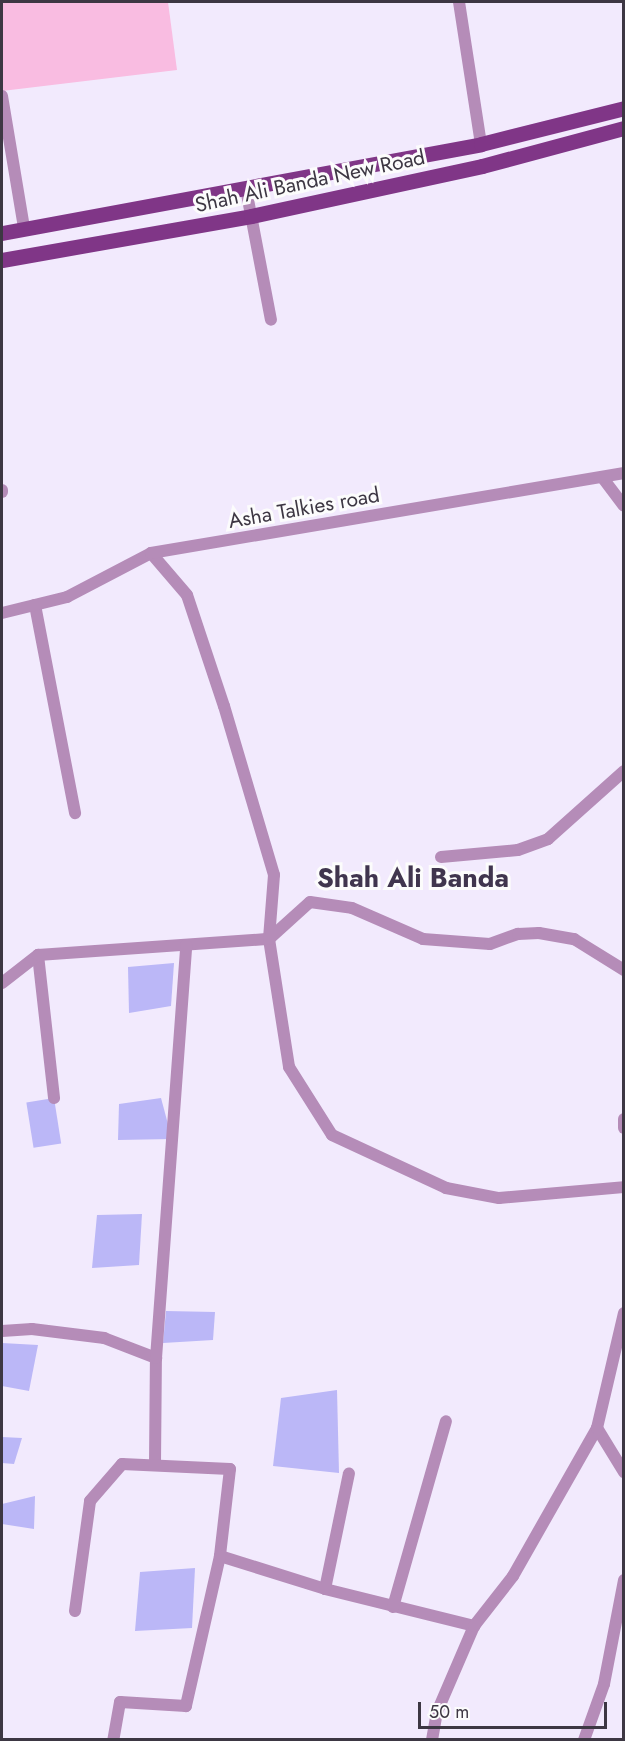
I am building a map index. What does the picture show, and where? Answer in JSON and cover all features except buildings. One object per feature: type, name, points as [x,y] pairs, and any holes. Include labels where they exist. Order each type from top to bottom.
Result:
[{"type":"main road","name":"Shah Ali Banda New Road","points":[[2,233],[481,144],[624,108]]},
{"type":"main road","name":"Shah Ali Banda New Road","points":[[2,260],[251,216],[482,166],[624,128]]},
{"type":"street","points":[[459,2],[481,144]]},
{"type":"street","points":[[2,96],[24,228]]},
{"type":"street","points":[[246,189],[271,320]]},
{"type":"street","name":"Asha Talkies road","points":[[2,613],[67,597],[151,553],[624,473]]},
{"type":"street","points":[[602,477],[624,506]]},
{"type":"street","points":[[151,553],[187,595],[260,822],[274,875],[268,939],[289,1067],[332,1135],[446,1188],[499,1198],[624,1187]]},
{"type":"street","points":[[35,605],[75,813]]},
{"type":"street","points":[[441,857],[518,850],[548,839],[624,771]]},
{"type":"street","points":[[2,983],[38,955],[268,939],[310,902],[352,908],[423,939],[490,944],[518,934],[539,933],[574,939],[624,970]]},
{"type":"street","points":[[155,1464],[156,1358],[186,945]]},
{"type":"street","points":[[38,955],[54,1098]]},
{"type":"street","points":[[624,1119],[624,1128]]},
{"type":"street","points":[[432,1740],[437,1712],[474,1626],[513,1575],[597,1428],[624,1313]]},
{"type":"street","points":[[2,1331],[32,1329],[104,1338],[156,1358]]},
{"type":"street","points":[[393,1606],[446,1421]]},
{"type":"street","points":[[597,1428],[624,1472]]},
{"type":"street","points":[[75,1611],[90,1501],[122,1464],[230,1469],[220,1556],[186,1706],[120,1702],[112,1740]]},
{"type":"street","points":[[325,1589],[349,1473]]},
{"type":"street","points":[[220,1556],[325,1589],[474,1626]]},
{"type":"street","points":[[584,1740],[604,1684],[624,1580]]},
{"type":"shaded area","points":[[2,2],[168,2],[177,70],[2,91]]},
{"type":"district","name":"Shah Ali Banda","points":[[413,878]]}]
